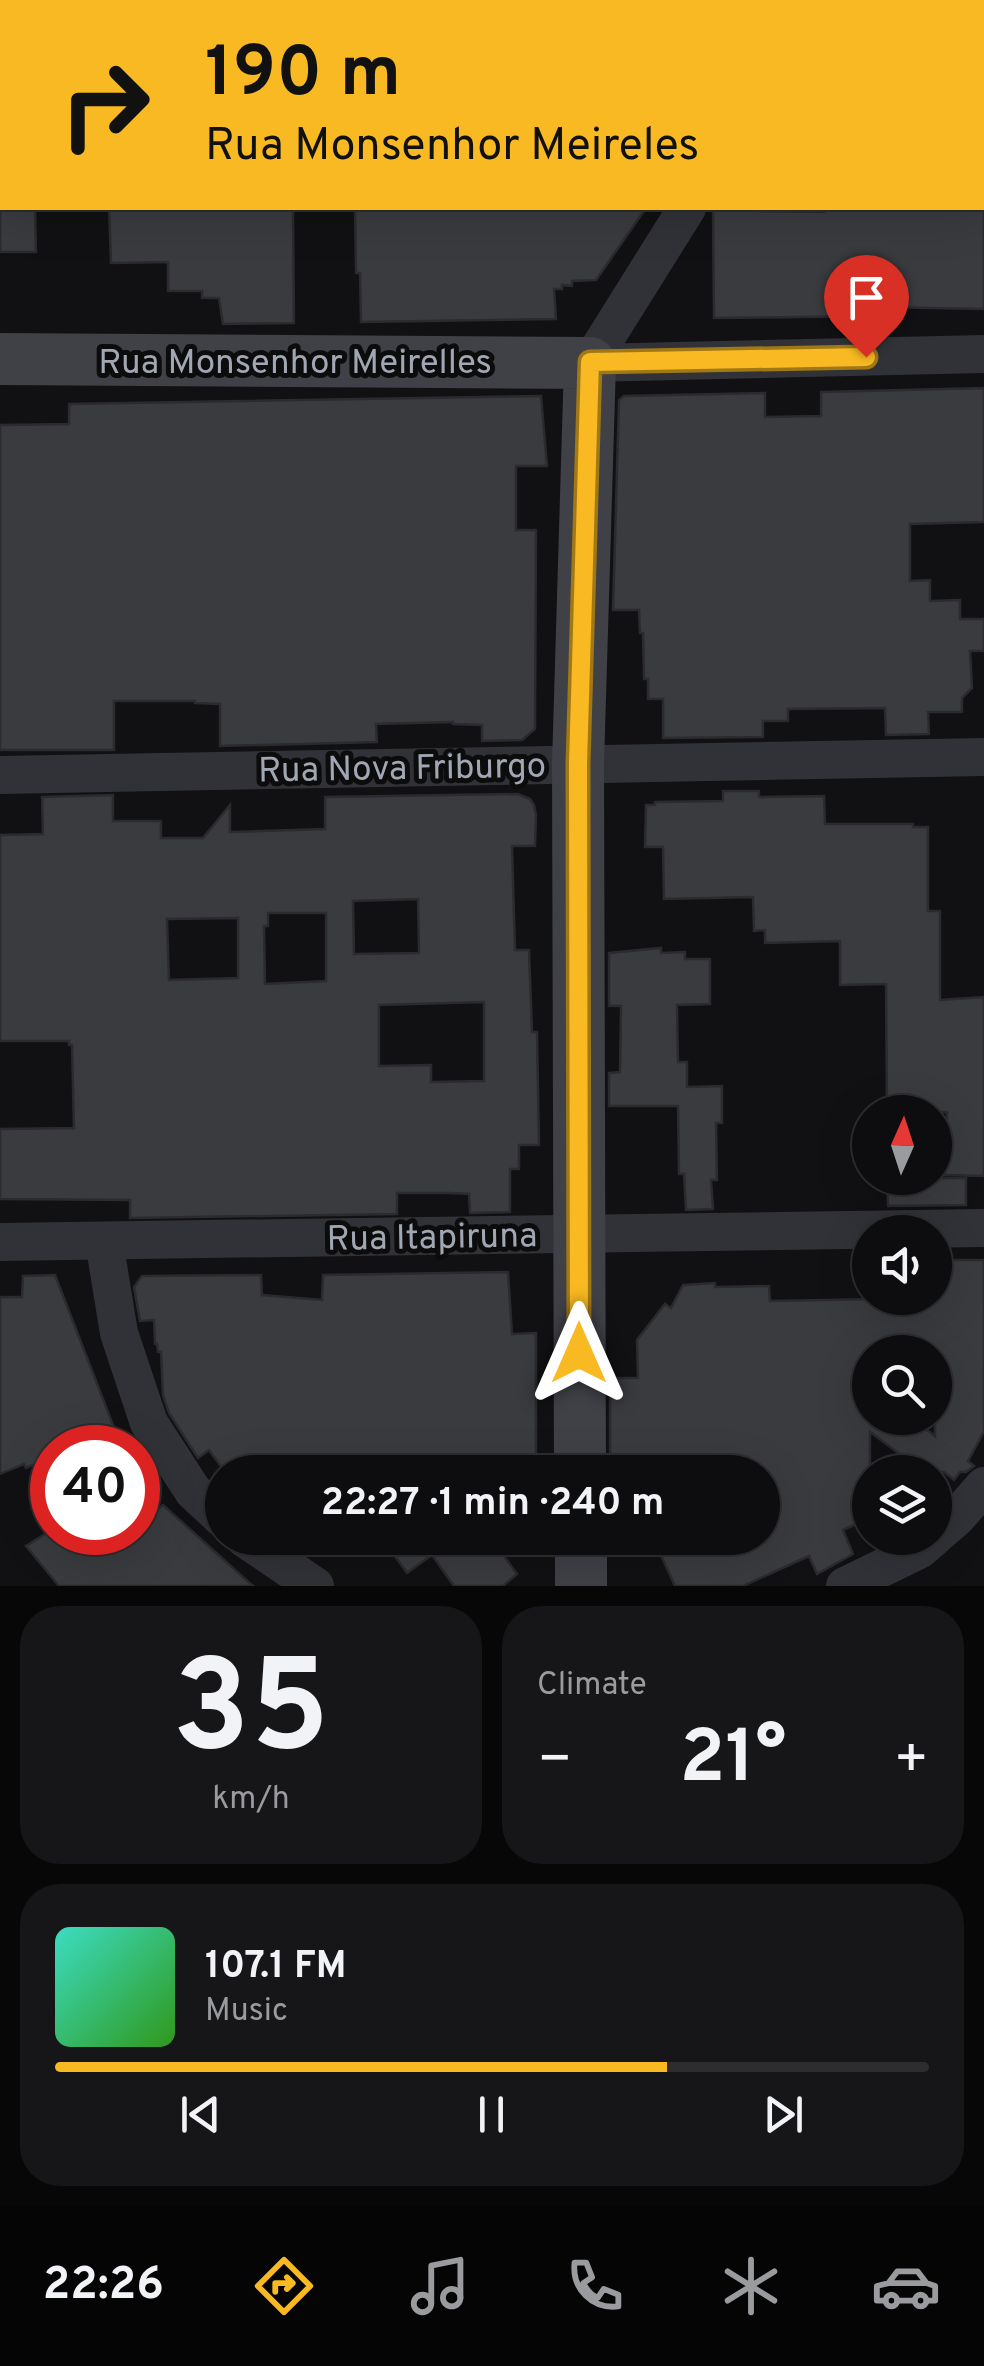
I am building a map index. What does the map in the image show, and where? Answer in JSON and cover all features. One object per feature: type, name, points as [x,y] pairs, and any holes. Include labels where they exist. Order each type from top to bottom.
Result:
[{"type":"street","points":[[580,1455],[578,764],[590,362],[686,210]]},
{"type":"street","points":[[590,362],[984,354]]},
{"type":"street","name":"Rua Monsenhor Meirelles","points":[[0,359],[590,362]]},
{"type":"street","name":"Rua Nova Friburgo","points":[[0,776],[984,756]]},
{"type":"street","name":"Rua Itapiruna","points":[[0,1242],[984,1228]]},
{"type":"street","points":[[104,1241],[119,1333],[149,1423],[193,1491],[205,1502]]},
{"type":"street","points":[[952,1521],[984,1486]]},
{"type":"street","points":[[269,1555],[315,1586]]},
{"type":"street","points":[[581,1555],[581,1586]]},
{"type":"street","points":[[845,1586],[909,1555]]},
{"type":"building","points":[[0,210],[35,210],[36,252],[0,252]]},
{"type":"building","points":[[109,210],[293,210],[294,323],[223,324],[219,298],[202,298],[202,291],[168,291],[168,262],[111,263]]},
{"type":"building","points":[[355,210],[645,210],[596,280],[572,281],[572,286],[554,289],[556,319],[361,322],[360,273],[356,273]]},
{"type":"building","points":[[713,210],[984,210],[984,309],[878,307],[879,316],[714,318]]},
{"type":"building","points":[[984,388],[984,522],[910,524],[910,581],[930,580],[930,601],[960,600],[960,619],[984,619],[984,651],[970,651],[972,688],[962,698],[962,712],[928,712],[929,734],[886,735],[885,708],[788,709],[788,721],[763,721],[763,737],[663,738],[663,699],[648,699],[648,679],[644,679],[639,610],[613,610],[619,400],[624,396],[765,393],[765,417],[821,416],[821,392]]},
{"type":"building","points":[[541,396],[547,466],[516,466],[516,530],[536,530],[535,729],[522,740],[482,741],[482,725],[453,722],[376,724],[377,742],[220,746],[220,704],[114,701],[114,750],[0,750],[0,425],[69,424],[69,404]]},
{"type":"building","points":[[723,791],[759,791],[759,797],[824,796],[825,824],[928,827],[928,911],[940,911],[940,1000],[984,997],[984,1176],[952,1175],[952,1095],[887,1095],[886,984],[840,985],[840,941],[765,943],[765,930],[754,931],[753,897],[664,899],[663,847],[645,847],[646,805],[723,801]]},
{"type":"building","points":[[518,794],[534,805],[535,846],[512,846],[515,950],[529,950],[532,1032],[537,1032],[539,1145],[519,1145],[519,1169],[510,1169],[510,1212],[470,1213],[469,1194],[449,1193],[397,1193],[397,1214],[130,1218],[130,1200],[0,1199],[0,1129],[74,1128],[69,1041],[0,1041],[0,835],[43,834],[42,797],[113,795],[113,821],[161,821],[161,838],[203,838],[230,805],[230,832],[325,829],[325,797]],"holes":[[[418,899],[419,953],[354,954],[353,901]],[[268,913],[326,913],[326,981],[265,984],[264,926],[268,926]],[[238,918],[238,978],[169,980],[167,919]],[[484,1002],[484,1081],[431,1082],[431,1065],[379,1066],[379,1005]]]},
{"type":"building","points":[[661,948],[661,953],[685,952],[685,959],[710,959],[710,1004],[677,1005],[678,1062],[687,1062],[687,1087],[722,1086],[722,1123],[716,1123],[717,1180],[711,1180],[713,1209],[686,1210],[684,1174],[679,1174],[678,1106],[609,1106],[609,1073],[620,1072],[621,1006],[609,1006],[609,953]]},
{"type":"building","points":[[952,1178],[966,1178],[966,1205],[888,1206],[888,1195],[952,1195]]},
{"type":"building","points":[[952,1260],[984,1260],[984,1431],[968,1461],[974,1466],[960,1472],[954,1480],[952,1455],[901,1455],[874,1435],[952,1435],[952,1335],[852,1335],[852,1435],[870,1435],[870,1455],[852,1455],[852,1526],[843,1530],[852,1555],[817,1574],[809,1556],[743,1586],[675,1586],[661,1555],[780,1555],[780,1455],[610,1455],[610,1378],[638,1378],[637,1340],[665,1304],[671,1308],[683,1285],[769,1286],[770,1301],[852,1300],[852,1315],[952,1315]]},
{"type":"building","points":[[508,1272],[512,1334],[536,1333],[536,1455],[213,1455],[209,1450],[198,1458],[169,1413],[163,1395],[161,1352],[155,1344],[154,1320],[140,1321],[134,1287],[142,1276],[261,1275],[262,1295],[322,1300],[323,1275]]},
{"type":"building","points":[[55,1275],[113,1425],[30,1425],[30,1466],[26,1468],[24,1464],[0,1474],[0,1297],[22,1297],[23,1276]]},
{"type":"building","points":[[163,1505],[205,1543],[205,1555],[219,1555],[253,1586],[59,1586],[33,1555],[160,1555]]},
{"type":"building","points":[[394,1555],[432,1555],[407,1573]]},
{"type":"building","points":[[432,1555],[503,1555],[517,1574],[503,1586],[454,1586]]},
{"type":"route","points":[[579,1353],[578,764],[590,362],[866,357]]}]
